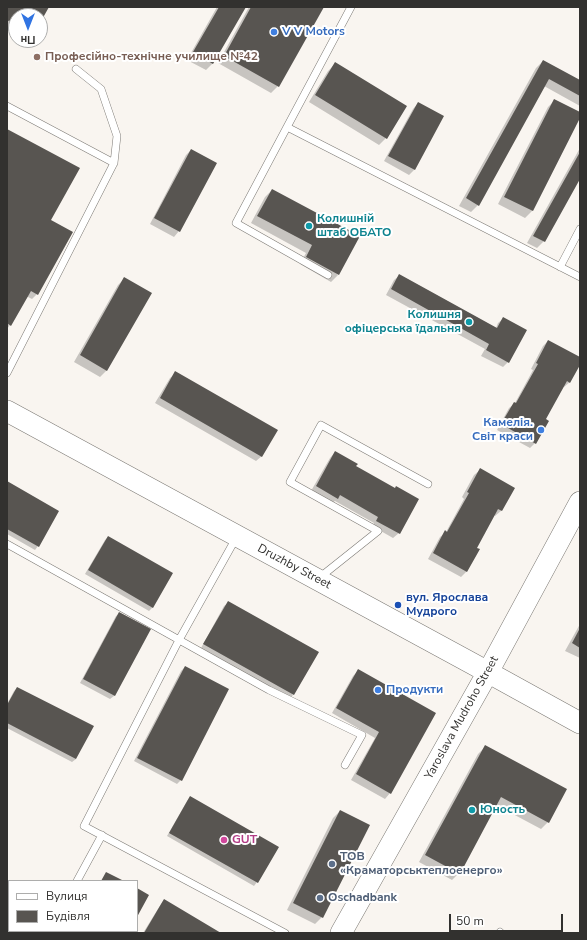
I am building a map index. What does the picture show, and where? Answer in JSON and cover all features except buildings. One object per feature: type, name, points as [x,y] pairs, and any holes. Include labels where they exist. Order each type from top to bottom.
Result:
[{"type":"street","name":"Druzhby Street","points":[[7,411],[580,723]]},
{"type":"street","name":"Yaroslava Mudroho Street","points":[[341,933],[488,672],[580,502]]},
{"type":"lane","points":[[328,275],[236,223],[351,7]]},
{"type":"lane","points":[[7,373],[114,163],[117,136],[102,89],[76,69]]},
{"type":"lane","points":[[7,106],[114,163]]},
{"type":"lane","points":[[287,127],[580,277]]},
{"type":"lane","points":[[560,267],[580,229]]},
{"type":"lane","points":[[317,579],[378,531],[290,482],[320,425],[428,484]]},
{"type":"lane","points":[[237,536],[179,640],[84,826],[285,933]]},
{"type":"lane","points":[[7,544],[269,690],[362,735],[345,765]]},
{"type":"lane","points":[[78,880],[102,835]]},
{"type":"place","name":"V V Motors","points":[[274,32]]},
{"type":"place","name":"Професійно-технічне училище №42","points":[[37,57]]},
{"type":"place","name":"Колишній штаб ОБАТО","points":[[309,226]]},
{"type":"place","name":"Колишня офіцерська їдальня","points":[[469,322]]},
{"type":"place","name":"Камелія. Світ краси","points":[[541,430]]},
{"type":"place","name":"вул. Ярослава Мудрого","points":[[398,605]]},
{"type":"place","name":"Продукти","points":[[378,690]]},
{"type":"place","name":"Юность","points":[[472,810]]},
{"type":"place","name":"GUT","points":[[224,840]]},
{"type":"place","name":"ТОВ «Краматорськтеплоенерго»","points":[[332,864]]},
{"type":"place","name":"Oschadbank","points":[[320,898]]}]
